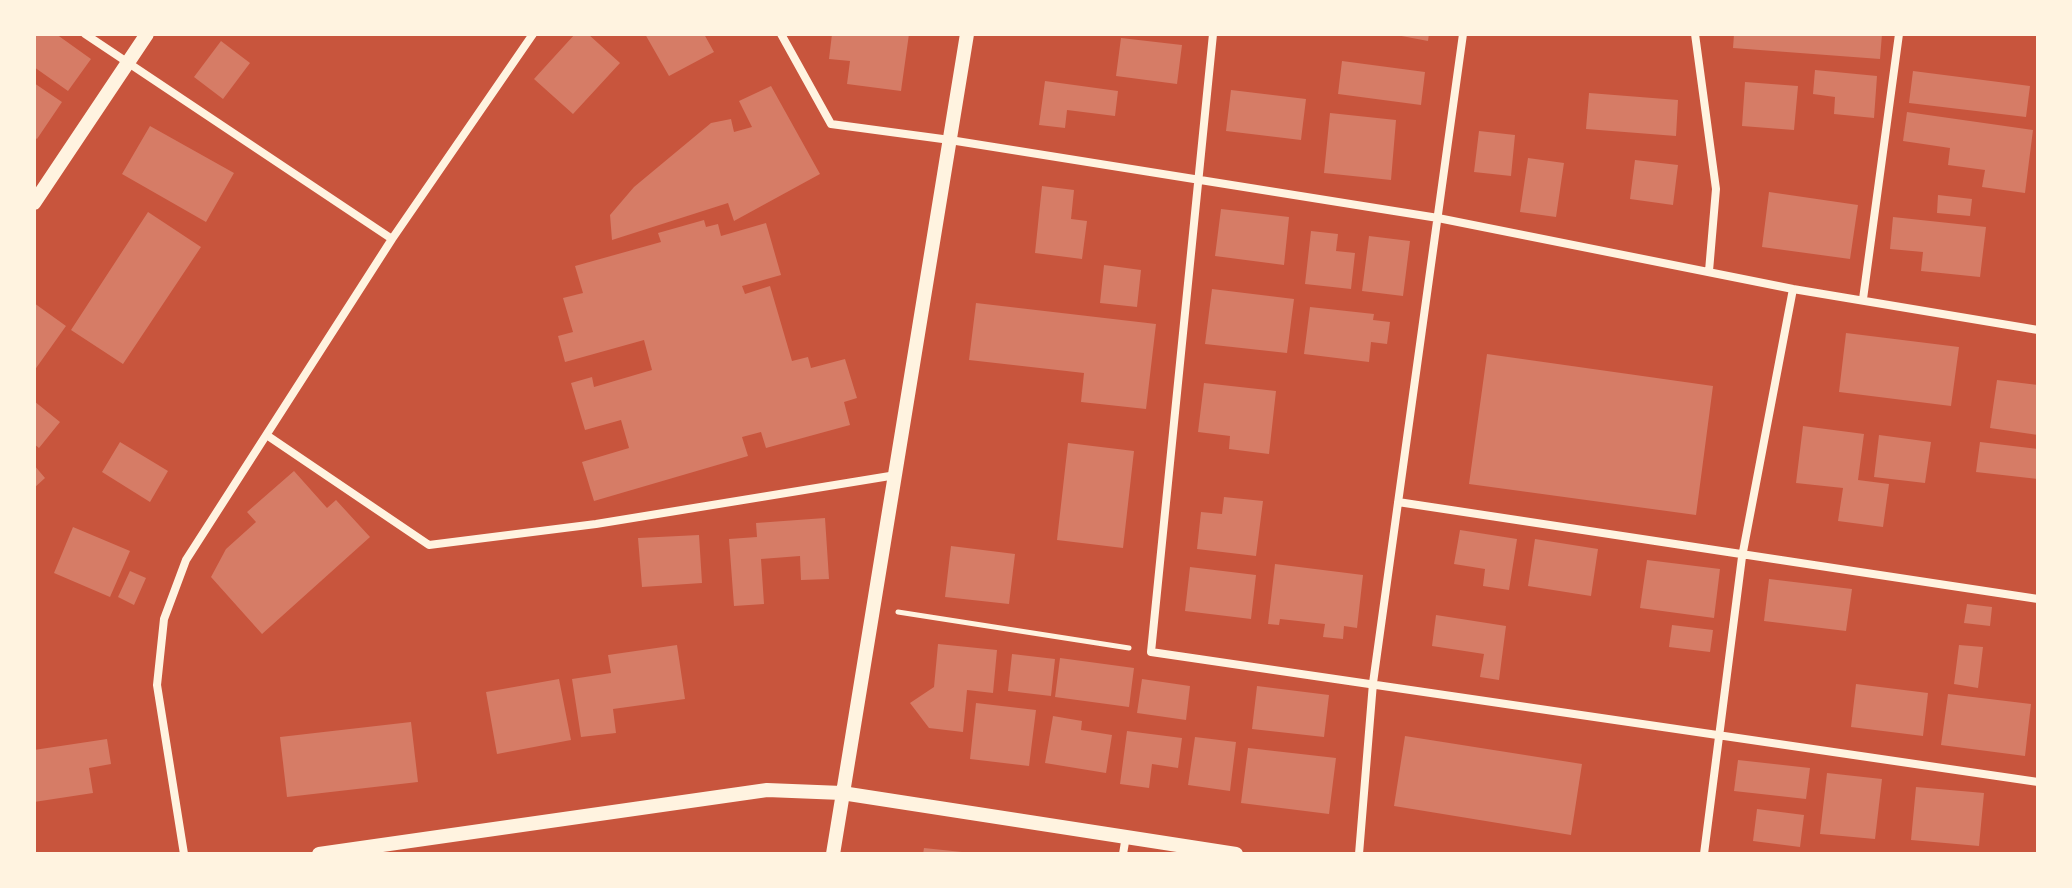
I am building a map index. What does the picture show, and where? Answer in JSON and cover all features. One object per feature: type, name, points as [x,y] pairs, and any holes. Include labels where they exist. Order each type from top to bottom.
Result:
[{"type":"street","points":[[85,34],[392,239]]},
{"type":"street","points":[[34,203],[147,34]]},
{"type":"street","points":[[184,854],[157,685],[164,619],[186,560],[392,239],[533,34]]},
{"type":"street","points":[[781,34],[831,124],[1438,218],[1793,289],[2038,330]]},
{"type":"street","points":[[833,854],[967,34]]},
{"type":"street","points":[[1213,34],[1196,179],[1151,652],[2038,782]]},
{"type":"street","points":[[1359,854],[1373,683],[1463,34]]},
{"type":"street","points":[[1695,34],[1716,189],[1709,271]]},
{"type":"street","points":[[1863,299],[1899,34]]},
{"type":"street","points":[[1704,854],[1722,734],[1742,557],[1793,289]]},
{"type":"street","points":[[268,436],[429,545],[596,524],[896,475]]},
{"type":"street","points":[[1398,502],[1742,557],[2038,599]]},
{"type":"street","points":[[319,854],[767,790],[842,793],[1236,854]]},
{"type":"street","points":[[1123,854],[1126,836]]},
{"type":"path","points":[[873,608],[1151,652]]},
{"type":"building","points":[[34,34],[56,34],[91,59],[68,91],[34,67]]},
{"type":"building","points":[[575,34],[588,34],[620,63],[573,114],[534,79]]},
{"type":"building","points":[[645,34],[704,34],[714,52],[669,76]]},
{"type":"building","points":[[832,34],[909,34],[901,91],[847,84],[850,61],[829,59]]},
{"type":"building","points":[[1391,34],[1429,34],[1428,41]]},
{"type":"building","points":[[1734,34],[1882,34],[1880,59],[1733,48]]},
{"type":"building","points":[[1121,38],[1182,45],[1177,84],[1116,76]]},
{"type":"building","points":[[221,41],[250,63],[223,99],[194,77]]},
{"type":"building","points":[[1342,61],[1425,72],[1421,105],[1338,94]]},
{"type":"building","points":[[1815,70],[1877,76],[1874,118],[1834,114],[1835,97],[1813,94]]},
{"type":"building","points":[[1913,71],[2030,86],[2026,117],[1909,103]]},
{"type":"building","points":[[1045,81],[1118,91],[1115,116],[1067,110],[1065,128],[1039,125]]},
{"type":"building","points":[[1745,82],[1798,86],[1794,130],[1742,126]]},
{"type":"building","points":[[34,83],[62,102],[37,139],[34,137]]},
{"type":"building","points":[[771,86],[820,174],[734,221],[728,203],[612,240],[610,215],[634,187],[711,123],[731,119],[734,132],[752,127],[739,101]]},
{"type":"building","points":[[1231,90],[1306,99],[1301,140],[1226,131]]},
{"type":"building","points":[[1589,93],[1678,100],[1676,136],[1586,129]]},
{"type":"building","points":[[1907,112],[2033,130],[2025,193],[1982,187],[1985,170],[1948,165],[1950,148],[1903,141]]},
{"type":"building","points":[[1330,113],[1396,120],[1391,180],[1324,173]]},
{"type":"building","points":[[150,126],[234,173],[206,222],[122,174]]},
{"type":"building","points":[[1479,131],[1515,135],[1511,176],[1474,172]]},
{"type":"building","points":[[1528,158],[1564,163],[1556,217],[1520,212]]},
{"type":"building","points":[[1635,160],[1678,165],[1673,205],[1630,199]]},
{"type":"building","points":[[1042,186],[1074,190],[1071,219],[1087,221],[1082,259],[1035,253]]},
{"type":"building","points":[[1769,192],[1858,205],[1850,259],[1762,247]]},
{"type":"building","points":[[1938,195],[1972,199],[1970,216],[1937,213]]},
{"type":"building","points":[[1221,209],[1289,217],[1284,265],[1215,256]]},
{"type":"building","points":[[148,212],[201,247],[123,364],[71,330]]},
{"type":"building","points":[[1893,217],[1986,227],[1980,277],[1921,271],[1923,252],[1890,249]]},
{"type":"building","points":[[704,220],[706,227],[718,224],[721,236],[766,223],[781,275],[742,286],[745,294],[770,286],[792,361],[808,357],[811,368],[845,359],[857,398],[844,402],[850,425],[766,448],[761,432],[742,437],[748,456],[594,501],[582,462],[629,448],[621,420],[585,430],[571,383],[592,377],[594,387],[652,370],[644,340],[565,362],[558,336],[573,332],[563,298],[583,293],[575,266],[661,242],[658,233]]},
{"type":"building","points":[[1311,231],[1338,234],[1336,251],[1355,253],[1351,289],[1305,284]]},
{"type":"building","points":[[1369,236],[1410,241],[1403,296],[1362,291]]},
{"type":"building","points":[[1104,265],[1141,270],[1137,307],[1100,303]]},
{"type":"building","points":[[1212,289],[1294,299],[1287,353],[1205,344]]},
{"type":"building","points":[[34,303],[66,326],[34,371]]},
{"type":"building","points":[[976,303],[1156,324],[1146,409],[1081,402],[1084,373],[969,360]]},
{"type":"building","points":[[1310,307],[1374,314],[1373,320],[1390,322],[1387,344],[1371,342],[1369,362],[1304,354]]},
{"type":"building","points":[[1846,333],[1959,347],[1951,406],[1839,392]]},
{"type":"building","points":[[1487,354],[1713,386],[1696,515],[1469,484]]},
{"type":"building","points":[[1997,380],[2038,385],[2038,435],[1990,428]]},
{"type":"building","points":[[1204,383],[1276,391],[1269,454],[1229,449],[1230,436],[1198,432]]},
{"type":"building","points":[[34,401],[60,422],[39,448],[34,444]]},
{"type":"building","points":[[1803,426],[1864,434],[1858,480],[1889,484],[1883,527],[1838,521],[1843,488],[1796,483]]},
{"type":"building","points":[[1879,435],[1931,442],[1925,483],[1874,477]]},
{"type":"building","points":[[120,442],[168,471],[150,502],[102,472]]},
{"type":"building","points":[[1980,442],[2038,449],[2038,479],[1976,472]]},
{"type":"building","points":[[1068,443],[1134,451],[1123,548],[1057,540]]},
{"type":"building","points":[[34,465],[45,478],[34,488]]},
{"type":"building","points":[[294,471],[327,508],[336,500],[370,537],[262,634],[211,577],[226,549],[256,522],[247,512]]},
{"type":"building","points":[[1224,497],[1263,501],[1256,556],[1197,549],[1201,512],[1222,514]]},
{"type":"building","points":[[825,518],[829,579],[801,580],[800,556],[761,559],[764,604],[734,606],[729,539],[757,537],[756,523]]},
{"type":"building","points":[[73,527],[130,551],[110,597],[54,573]]},
{"type":"building","points":[[1460,530],[1517,539],[1509,590],[1483,586],[1485,569],[1454,564]]},
{"type":"building","points":[[699,535],[702,583],[642,587],[638,538]]},
{"type":"building","points":[[1535,539],[1598,549],[1591,596],[1528,586]]},
{"type":"building","points":[[951,546],[1015,554],[1009,604],[945,597]]},
{"type":"building","points":[[1647,560],[1720,569],[1714,618],[1640,608]]},
{"type":"building","points":[[1275,564],[1363,575],[1357,628],[1344,626],[1343,639],[1323,637],[1325,624],[1280,619],[1279,625],[1268,624]]},
{"type":"building","points":[[1190,567],[1256,575],[1251,619],[1185,611]]},
{"type":"building","points":[[130,571],[146,578],[134,605],[118,597]]},
{"type":"building","points":[[1769,579],[1852,589],[1846,631],[1764,621]]},
{"type":"building","points":[[1967,604],[1992,607],[1990,626],[1964,623]]},
{"type":"building","points":[[1436,615],[1506,626],[1499,680],[1480,677],[1484,654],[1432,646]]},
{"type":"building","points":[[1672,625],[1713,630],[1710,652],[1669,647]]},
{"type":"building","points":[[938,644],[997,650],[993,693],[967,690],[963,732],[929,728],[910,703],[934,687]]},
{"type":"building","points":[[677,645],[685,699],[613,709],[616,733],[581,737],[572,679],[611,673],[608,655]]},
{"type":"building","points":[[1959,645],[1983,647],[1978,688],[1954,684]]},
{"type":"building","points":[[1012,654],[1055,659],[1051,696],[1008,691]]},
{"type":"building","points":[[1060,658],[1134,668],[1129,707],[1055,697]]},
{"type":"building","points":[[559,679],[571,740],[497,754],[486,692]]},
{"type":"building","points":[[1142,679],[1190,686],[1186,720],[1137,713]]},
{"type":"building","points":[[1856,684],[1928,693],[1923,736],[1851,727]]},
{"type":"building","points":[[1257,686],[1329,695],[1324,737],[1252,729]]},
{"type":"building","points":[[1948,694],[2031,704],[2025,756],[1941,745]]},
{"type":"building","points":[[976,703],[1036,710],[1029,766],[970,759]]},
{"type":"building","points":[[1053,716],[1082,721],[1081,730],[1112,735],[1106,773],[1045,763]]},
{"type":"building","points":[[411,722],[418,782],[287,797],[280,737]]},
{"type":"building","points":[[1127,731],[1182,738],[1178,768],[1152,764],[1149,788],[1120,784]]},
{"type":"building","points":[[1405,736],[1582,764],[1571,835],[1394,806]]},
{"type":"building","points":[[1195,737],[1236,742],[1230,791],[1188,785]]},
{"type":"building","points":[[107,739],[111,764],[89,768],[93,793],[34,802],[34,750]]},
{"type":"building","points":[[1248,748],[1336,758],[1329,814],[1241,803]]},
{"type":"building","points":[[1738,760],[1810,768],[1806,799],[1734,791]]},
{"type":"building","points":[[1827,773],[1882,779],[1875,839],[1820,834]]},
{"type":"building","points":[[1916,787],[1984,793],[1979,846],[1911,840]]},
{"type":"building","points":[[1757,809],[1804,815],[1800,847],[1753,841]]},
{"type":"building","points":[[924,848],[962,852],[962,854],[923,854]]}]
